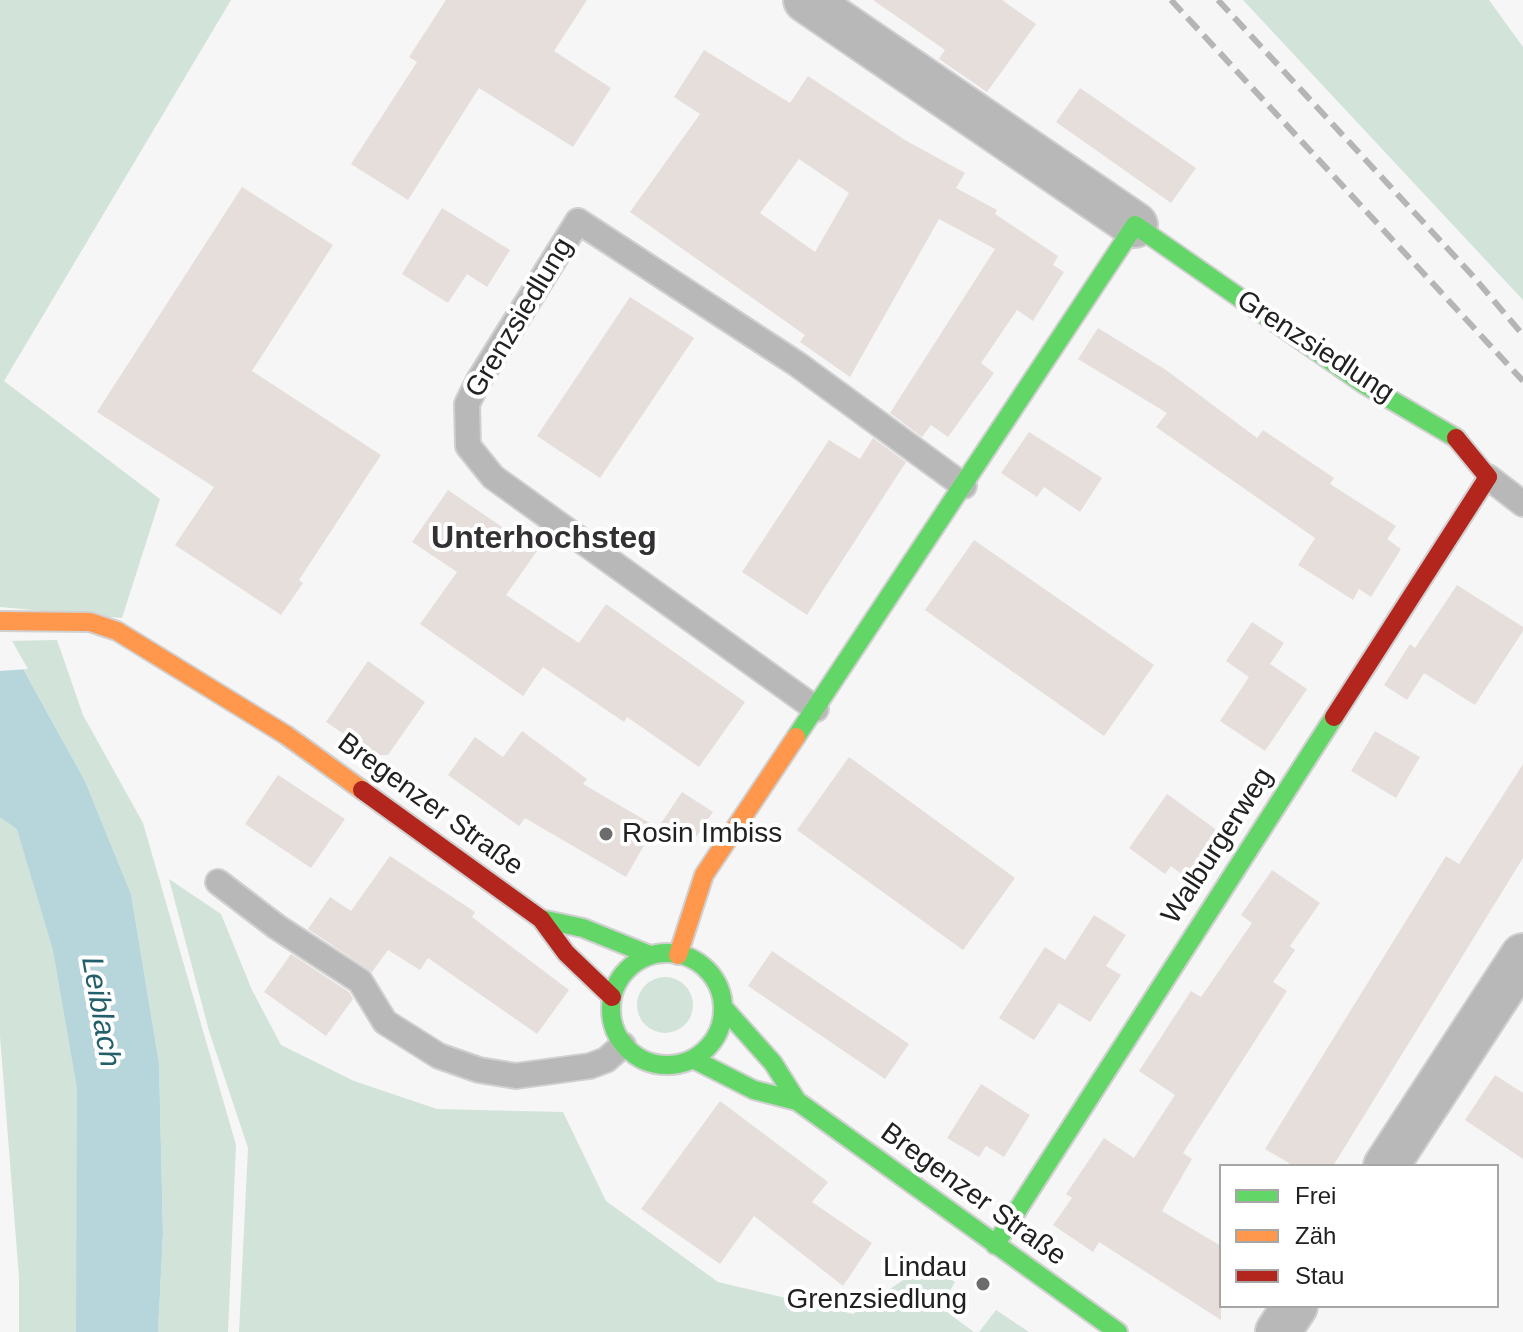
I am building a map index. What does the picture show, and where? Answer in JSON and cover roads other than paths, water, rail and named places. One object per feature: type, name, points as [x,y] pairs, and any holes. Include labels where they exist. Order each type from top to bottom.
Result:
[{"type":"street","name":"Grenzsiedlung","points":[[806,0],[1364,384],[1462,441],[1488,477]]},
{"type":"street","points":[[678,955],[704,875],[1135,225]]},
{"type":"street","name":"Walburgerweg","points":[[995,1245],[1488,477]]},
{"type":"street","name":"Bregenzer Straße","points":[[0,621],[49,619],[90,622],[117,631],[286,735],[541,919],[566,953],[612,997]]},
{"type":"street","name":"Bregenzer Straße","points":[[541,919],[583,928],[650,955]]},
{"type":"street","points":[[650,955],[678,955],[708,971],[719,988],[723,1007],[715,1038],[693,1059],[659,1065],[643,1060],[623,1045],[610,1016],[612,997],[625,971],[650,955]]},
{"type":"street","points":[[1387,1164],[1523,956]]},
{"type":"street","name":"Bregenzer Straße","points":[[723,1007],[773,1063],[797,1101]]},
{"type":"street","name":"Bregenzer Straße","points":[[693,1059],[754,1090],[797,1101],[1118,1332]]},
{"type":"street","points":[[1278,1332],[1294,1308]]},
{"type":"lane","name":"Grenzsiedlung","points":[[816,709],[493,477],[468,446],[467,404],[578,221],[797,364],[964,486]]},
{"type":"lane","points":[[1488,477],[1523,504]]},
{"type":"lane","points":[[218,882],[277,927],[360,981],[385,1022],[439,1056],[479,1070],[516,1076],[590,1066],[606,1060],[623,1045]]},
{"type":"water","name":"Leiblach","points":[[0,627],[85,781],[131,894],[159,1063],[163,1233],[158,1332],[76,1332],[77,1088],[53,950],[17,829],[0,817]]},
{"type":"railway","points":[[1171,0],[1523,381]]},
{"type":"railway","points":[[1218,0],[1472,275],[1523,335]]},
{"type":"place","name":"Rosin Imbiss","points":[[606,834]]},
{"type":"place","name":"Lindau Grenzsiedlung","points":[[983,1284]]},
{"type":"district","name":"Unterhochsteg","points":[[544,539]]}]
